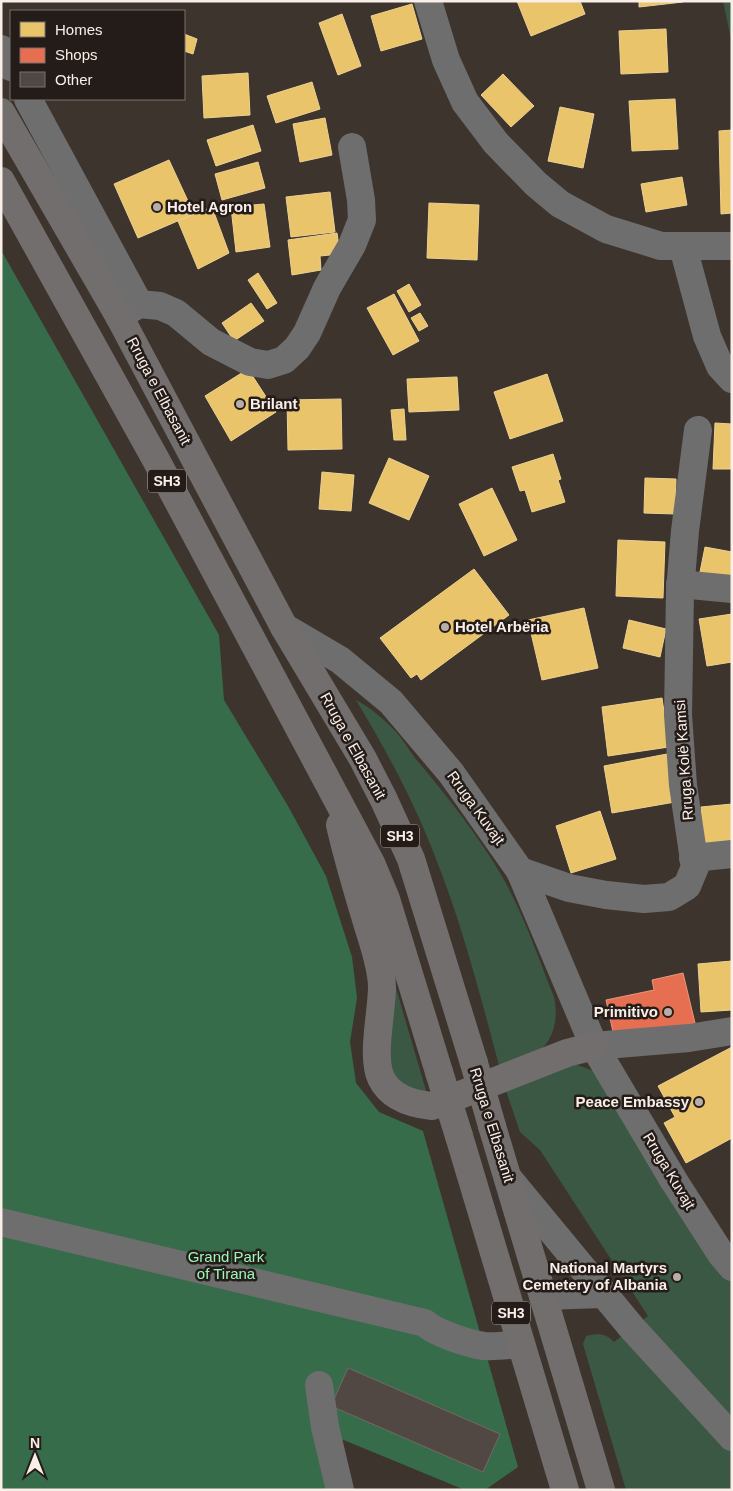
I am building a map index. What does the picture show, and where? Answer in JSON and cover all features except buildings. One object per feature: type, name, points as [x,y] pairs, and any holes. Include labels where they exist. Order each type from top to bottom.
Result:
[{"type":"main road","name":"Rruga e Elbasanit","points":[[1,112],[129,310],[284,626],[363,759],[411,859],[474,1063],[601,1490]]},
{"type":"main road","name":"SH3","points":[[1,181],[150,450],[372,863],[386,899],[459,1136],[565,1490]]},
{"type":"main road","points":[[328,782],[371,936],[382,984],[376,1060],[381,1077],[389,1089],[401,1098],[416,1105],[432,1106],[566,1053],[594,1046]]},
{"type":"street","points":[[428,1],[446,60],[465,102],[496,143],[536,184],[560,204],[606,229],[661,246],[732,246]]},
{"type":"street","points":[[1,49],[10,65]]},
{"type":"street","points":[[28,100],[129,310],[160,306],[176,313],[211,342],[250,362],[268,365],[284,360],[297,348],[307,333],[327,288],[352,245],[362,220],[361,200],[352,147]]},
{"type":"street","points":[[684,247],[707,336],[720,366],[732,380]]},
{"type":"street","name":"Rruga Kolë Kamsi","points":[[520,871],[569,888],[644,899],[669,897],[687,886],[695,867],[683,784],[678,715],[680,584],[698,430]]},
{"type":"street","points":[[680,584],[732,589]]},
{"type":"street","name":"Rruga Kuvajt","points":[[284,626],[340,660],[391,702],[451,772],[520,871],[594,1046],[674,1181],[728,1256]]},
{"type":"street","points":[[693,858],[732,854]]},
{"type":"street","points":[[594,1046],[689,1038],[732,1031]]},
{"type":"street","points":[[508,1178],[632,1328],[732,1437]]},
{"type":"street","points":[[1,1222],[425,1323],[431,1329],[484,1346],[520,1344]]},
{"type":"street","points":[[1,1239],[423,1333],[431,1329]]},
{"type":"street","points":[[544,1296],[603,1294]]},
{"type":"street","points":[[319,1385],[324,1427],[340,1490]]},
{"type":"green space","points":[[723,1],[732,1],[732,44]]},
{"type":"green space","name":"Grand Park of Tirana","points":[[1,250],[219,635],[224,700],[288,806],[326,876],[352,957],[357,998],[350,1042],[356,1083],[379,1112],[423,1131],[518,1467],[485,1490],[465,1490],[317,1429],[328,1490],[1,1490]]},
{"type":"green space","points":[[356,700],[388,723],[400,736],[483,846],[518,907],[554,997],[556,1013],[553,1030],[546,1044],[525,1059],[500,1069],[479,989],[436,859],[399,777]]},
{"type":"green space","points":[[391,971],[427,1094],[396,1083],[387,1061]]},
{"type":"green space","name":"National Martyrs Cemetery of Albania","points":[[575,1064],[601,1075],[732,1279],[732,1490],[626,1490],[583,1344],[586,1336],[594,1334],[605,1335],[614,1342],[648,1316],[540,1150],[520,1132],[504,1085]]},
{"type":"place","name":"Hotel Agron","points":[[157,207]]},
{"type":"place","name":"Brilant","points":[[240,404]]},
{"type":"place","name":"Hotel Arbëria","points":[[445,627]]},
{"type":"place","name":"Primitivo","points":[[668,1012]]},
{"type":"place","name":"Peace Embassy","points":[[699,1102]]},
{"type":"place","name":"National Martyrs Cemetery of Albania","points":[[677,1277]]}]
